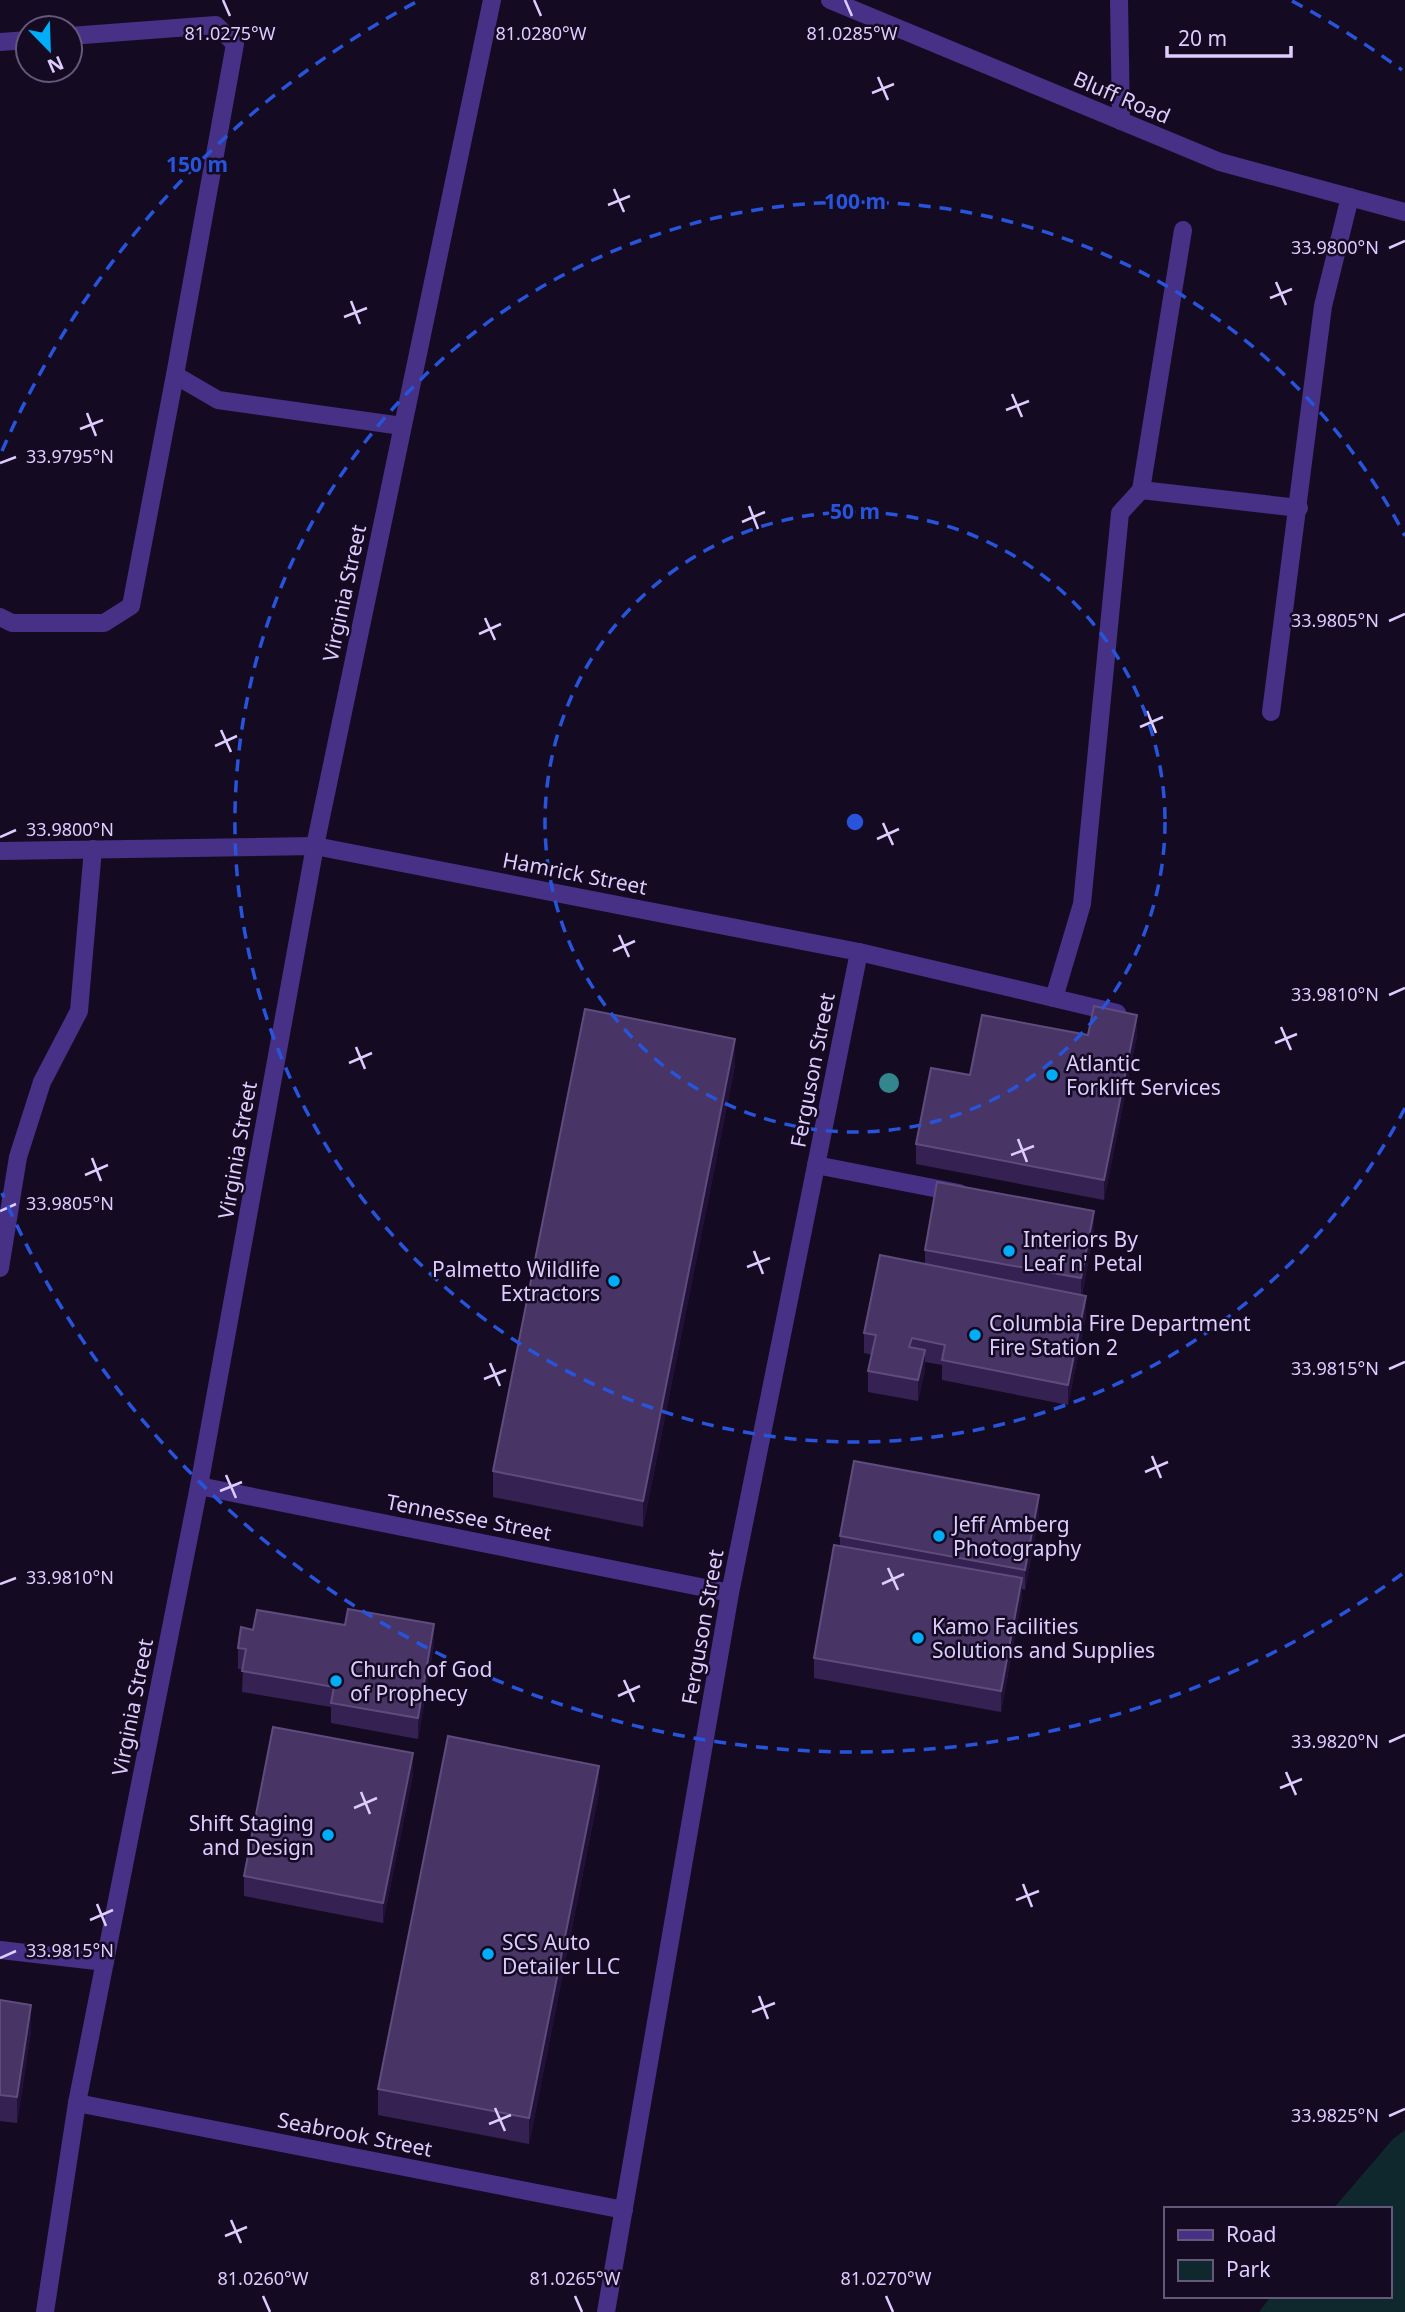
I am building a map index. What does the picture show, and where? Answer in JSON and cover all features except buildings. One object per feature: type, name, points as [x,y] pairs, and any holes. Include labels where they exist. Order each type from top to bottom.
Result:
[{"type":"street","name":"Virginia Street","points":[[45,2312],[77,2103],[199,1486],[314,846],[492,0]]},
{"type":"street","name":"Bluff Road","points":[[830,0],[1220,162],[1405,212]]},
{"type":"street","points":[[1119,0],[1121,121]]},
{"type":"street","points":[[0,617],[12,623],[104,622],[131,606],[234,44],[216,25],[84,35]]},
{"type":"street","points":[[1271,712],[1323,306],[1350,197]]},
{"type":"street","points":[[1054,998],[1082,904],[1120,513],[1141,491],[1183,230]]},
{"type":"street","points":[[175,375],[218,400],[402,426]]},
{"type":"street","points":[[1141,491],[1299,509]]},
{"type":"street","name":"Hamrick Street","points":[[0,850],[314,846],[859,952],[1133,1017]]},
{"type":"street","points":[[0,1268],[18,1157],[42,1082],[79,1011],[93,849]]},
{"type":"street","name":"Ferguson Street","points":[[606,2312],[730,1593],[859,952]]},
{"type":"street","points":[[816,1165],[978,1197]]},
{"type":"street","name":"Tennessee Street","points":[[199,1486],[730,1593]]},
{"type":"street","points":[[0,1951],[105,1962]]},
{"type":"street","name":"Seabrook Street","points":[[77,2103],[624,2210]]},
{"type":"green space","points":[[1405,2130],[1405,2312],[1259,2312],[1270,2298],[1391,2298],[1391,2207],[1335,2207],[1393,2139]]},
{"type":"place","name":"Atlantic Forklift Services","points":[[1052,1075]]},
{"type":"place","name":"Interiors By Leaf n' Petal","points":[[1009,1251]]},
{"type":"place","name":"Palmetto Wildlife Extractors","points":[[614,1281]]},
{"type":"place","name":"Columbia Fire Department Fire Station 2","points":[[975,1335]]},
{"type":"place","name":"Jeff Amberg Photography","points":[[939,1536]]},
{"type":"place","name":"Kamo Facilities Solutions and Supplies","points":[[918,1638]]},
{"type":"place","name":"Church of God of Prophecy","points":[[336,1681]]},
{"type":"place","name":"Shift Staging and Design","points":[[328,1835]]},
{"type":"place","name":"SCS Auto Detailer LLC","points":[[488,1954]]}]
